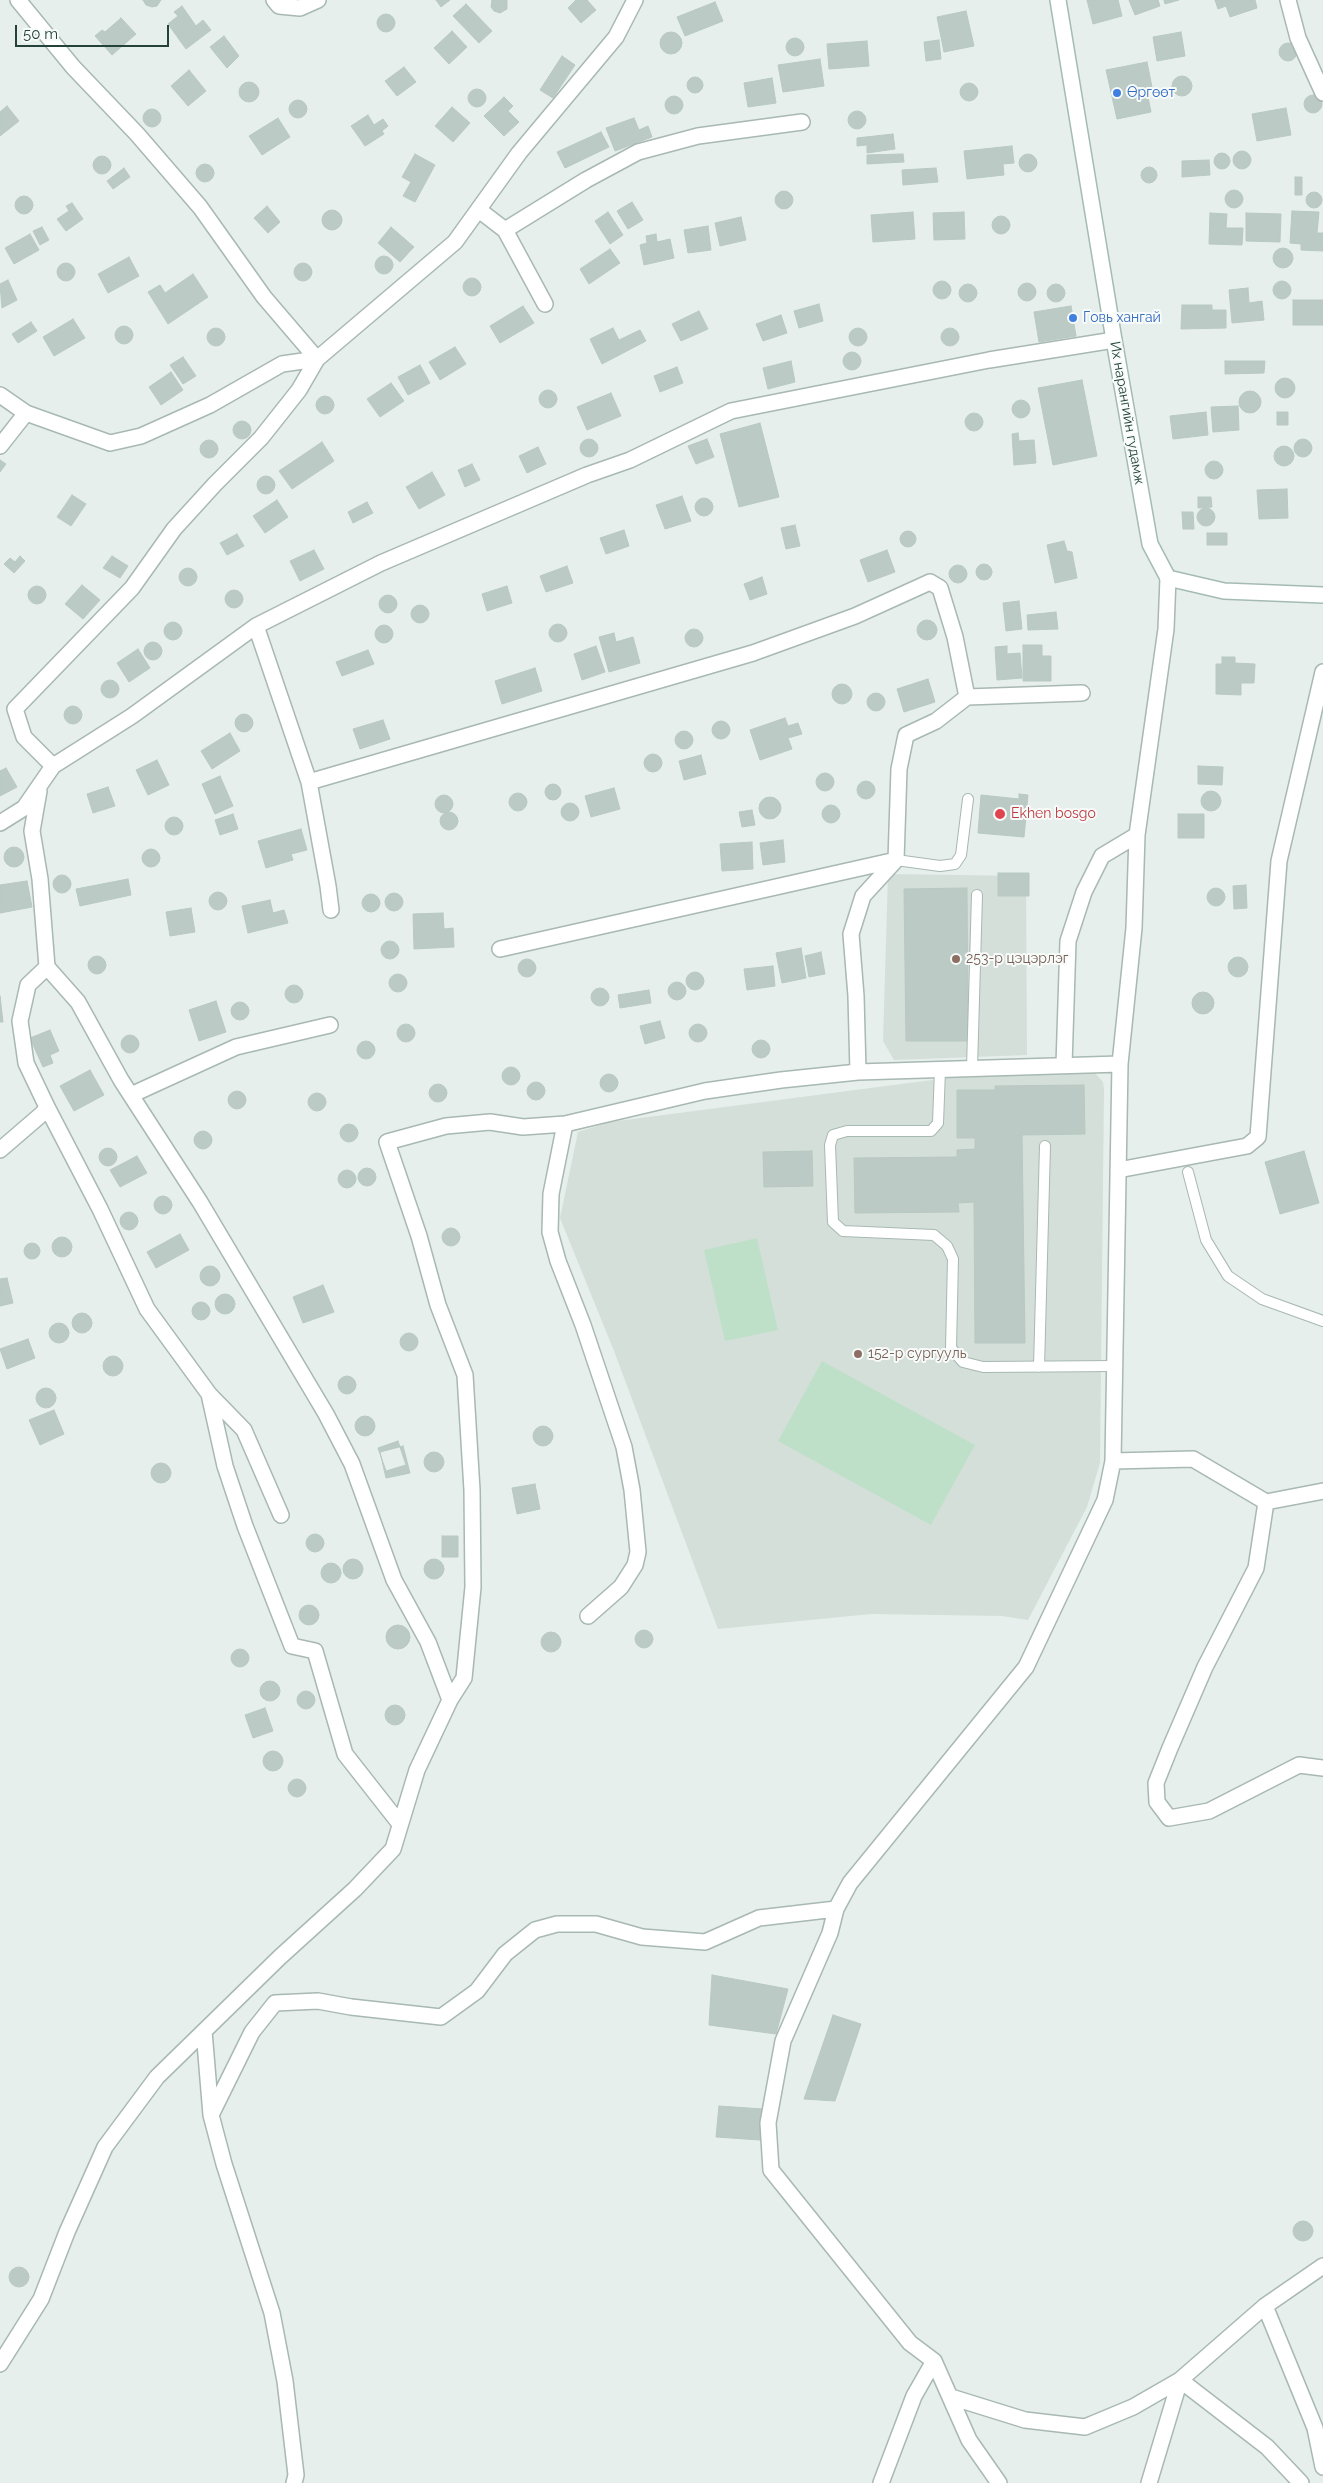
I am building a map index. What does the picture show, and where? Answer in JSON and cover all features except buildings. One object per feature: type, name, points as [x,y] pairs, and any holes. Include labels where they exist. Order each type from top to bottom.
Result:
[{"type":"street","points":[[18,0],[73,67],[137,134],[200,207],[264,297],[317,359]]},
{"type":"street","points":[[274,0],[279,6],[300,8],[318,0]]},
{"type":"street","points":[[53,766],[24,737],[15,709],[132,588],[174,529],[261,438],[299,390],[317,359],[455,242],[519,153],[616,37],[635,0]]},
{"type":"street","name":"Их нарангийн гудамж","points":[[1058,0],[1150,544],[1168,578]]},
{"type":"street","points":[[1288,0],[1298,38],[1323,94]]},
{"type":"street","points":[[505,230],[638,152],[698,136],[802,122]]},
{"type":"street","points":[[479,210],[505,230],[545,304]]},
{"type":"street","points":[[0,823],[24,808],[53,766],[132,716],[256,626],[381,562],[587,475],[630,460],[731,411],[989,360],[1114,340]]},
{"type":"street","points":[[0,395],[26,413],[110,442],[140,436],[210,406],[282,364],[317,359]]},
{"type":"street","points":[[0,446],[26,413]]},
{"type":"street","points":[[999,2483],[969,2440],[934,2361],[910,2343],[771,2170],[768,2123],[784,2041],[830,1932],[836,1910],[850,1883],[1026,1667],[1104,1500],[1113,1462],[1120,1064],[1134,928],[1137,834],[1166,629],[1168,578],[1224,591],[1323,595]]},
{"type":"street","points":[[309,782],[753,653],[855,616],[930,582],[940,588],[955,637],[967,697]]},
{"type":"street","points":[[256,626],[309,782],[331,910]]},
{"type":"street","points":[[1118,1170],[1247,1146],[1258,1137],[1279,861],[1323,672]]},
{"type":"street","points":[[858,1072],[856,996],[851,934],[863,896],[896,860],[899,769],[906,735],[936,722],[967,697],[1082,693]]},
{"type":"street","points":[[39,788],[32,831],[40,879],[47,967],[78,1002],[131,1095],[200,1202],[330,1422],[352,1464],[394,1580],[411,1607],[428,1642],[450,1700]]},
{"type":"street","points":[[1064,1065],[1068,941],[1084,892],[1102,856],[1137,834]]},
{"type":"street","points":[[500,949],[896,860]]},
{"type":"street","points":[[47,967],[28,986],[20,1021],[26,1063],[46,1107],[100,1209],[148,1309],[209,1394],[244,1430],[281,1515]]},
{"type":"street","points":[[131,1095],[236,1047],[330,1025]]},
{"type":"street","points":[[0,2364],[41,2299],[67,2232],[105,2147],[157,2077],[355,1889],[393,1849],[417,1770],[450,1700],[464,1678],[473,1587],[472,1490],[465,1375],[438,1305],[419,1236],[387,1142],[446,1126],[490,1122],[523,1127],[565,1124],[705,1090],[858,1072],[1120,1064]]},
{"type":"street","points":[[0,1150],[43,1113],[46,1107]]},
{"type":"street","points":[[565,1124],[551,1194],[550,1232],[558,1261],[584,1325],[624,1447],[632,1490],[638,1552],[635,1565],[620,1587],[588,1616]]},
{"type":"street","points":[[209,1394],[225,1466],[245,1526],[292,1646],[315,1651],[345,1754],[400,1824]]},
{"type":"street","points":[[1113,1462],[1193,1459],[1266,1502],[1323,1491]]},
{"type":"street","points":[[1266,1502],[1256,1568],[1205,1667],[1170,1748],[1156,1783],[1157,1802],[1170,1818],[1209,1812],[1299,1765],[1323,1768]]},
{"type":"street","points":[[211,2115],[252,2032],[274,2003],[318,2001],[351,2007],[441,2017],[477,1991],[505,1954],[535,1930],[557,1924],[596,1924],[642,1937],[705,1942],[759,1918],[836,1910]]},
{"type":"street","points":[[204,2031],[211,2115],[224,2164],[272,2313],[285,2381],[296,2475],[294,2483]]},
{"type":"street","points":[[951,2397],[1025,2420],[1085,2427],[1133,2407],[1180,2380],[1265,2306],[1323,2266]]},
{"type":"street","points":[[1265,2306],[1315,2428],[1323,2467]]},
{"type":"street","points":[[881,2483],[914,2396],[934,2361]]},
{"type":"street","points":[[1149,2483],[1180,2380]]},
{"type":"street","points":[[1180,2380],[1267,2447],[1301,2483]]},
{"type":"lane","points":[[896,860],[940,866],[955,864],[961,855],[968,799]]},
{"type":"lane","points":[[972,1068],[977,894]]},
{"type":"lane","points":[[940,1070],[938,1123],[931,1131],[847,1131],[833,1135],[830,1145],[833,1222],[844,1231],[934,1235],[947,1246],[953,1259],[950,1348],[963,1362],[983,1367],[1116,1366]]},
{"type":"lane","points":[[1039,1367],[1045,1146]]},
{"type":"lane","points":[[1188,1172],[1206,1240],[1228,1276],[1262,1299],[1323,1321]]},
{"type":"shaded area","name":"253-р цэцэрлэг","points":[[888,874],[1026,876],[1027,1055],[894,1060],[883,1041]]},
{"type":"shaded area","name":"152-р сургууль","points":[[1095,1073],[1103,1082],[1104,1089],[1100,1463],[1087,1507],[1028,1620],[1002,1616],[871,1614],[718,1629],[614,1351],[560,1218],[578,1132],[610,1122],[947,1078]]},
{"type":"green space","points":[[757,1238],[778,1330],[725,1341],[704,1250]]},
{"type":"green space","points":[[822,1361],[975,1445],[931,1525],[778,1441]]},
{"type":"place","name":"Өргөөт","points":[[1117,93]]},
{"type":"place","name":"Говь хангай","points":[[1073,318]]},
{"type":"place","name":"Ekhen bosgo","points":[[1000,814]]},
{"type":"place","name":"253-р цэцэрлэг","points":[[956,959]]},
{"type":"place","name":"152-р сургууль","points":[[858,1354]]}]
